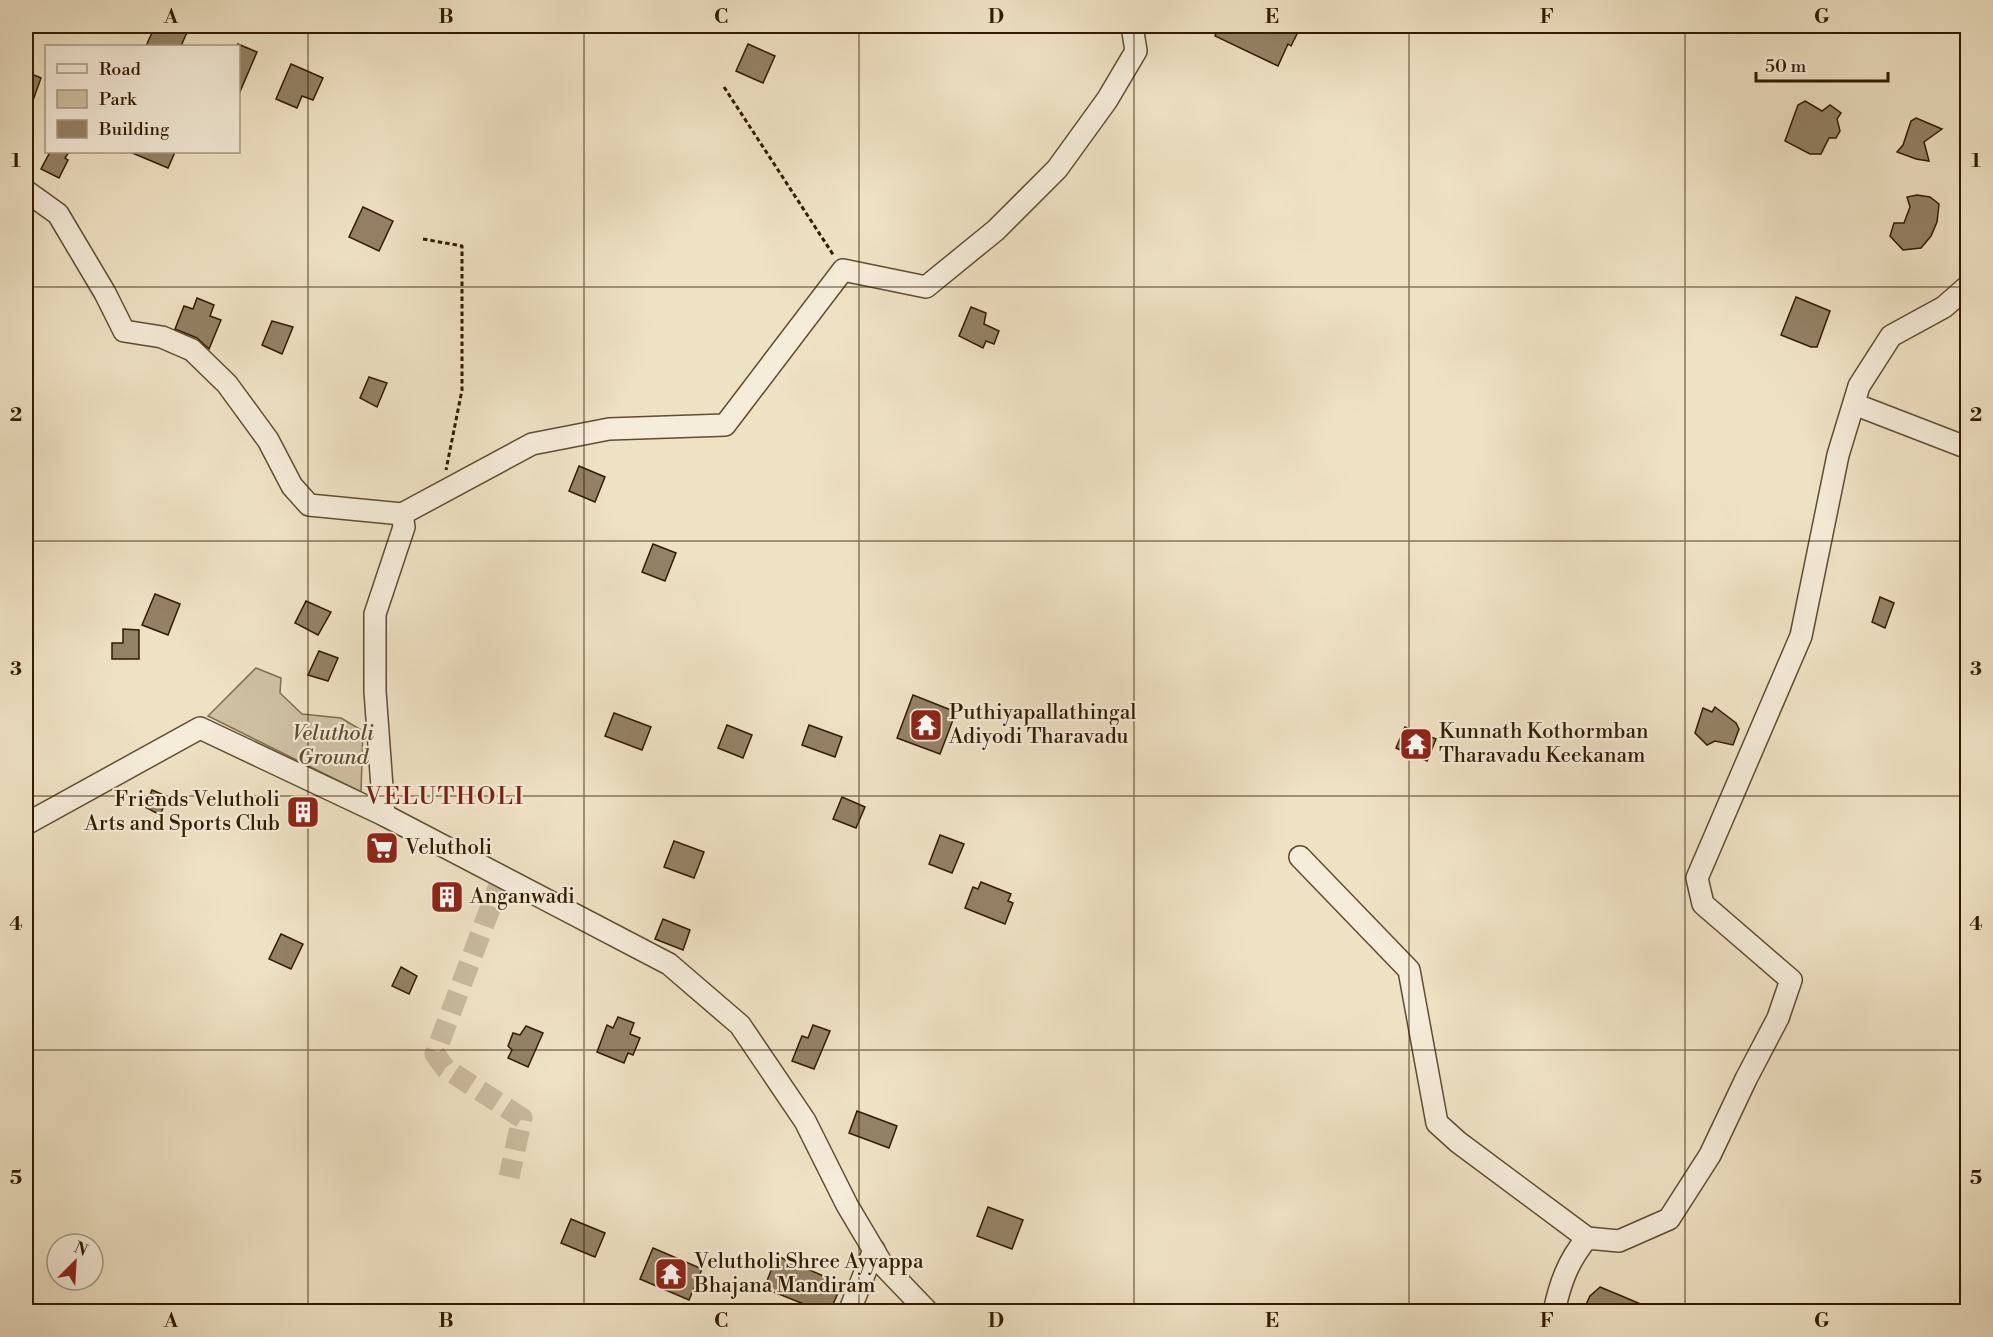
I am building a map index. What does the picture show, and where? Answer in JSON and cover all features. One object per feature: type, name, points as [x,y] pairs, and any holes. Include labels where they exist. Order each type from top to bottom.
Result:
[{"type":"street","points":[[26,191],[58,214],[105,293],[124,331],[162,337],[192,350],[227,384],[267,440],[292,486],[309,505],[402,514],[532,444],[609,429],[725,425],[843,270],[926,287],[996,230],[1057,169],[1107,100],[1136,51],[1132,26]]},
{"type":"street","points":[[1300,857],[1409,970],[1437,1123],[1458,1142],[1587,1238],[1619,1241],[1669,1219],[1710,1155],[1778,1018],[1791,980],[1703,904],[1697,878],[1801,636],[1839,455],[1859,386],[1891,336],[1944,307],[1968,286]]},
{"type":"street","points":[[1854,404],[1968,448]]},
{"type":"street","points":[[384,816],[375,691],[375,614],[404,527],[402,514]]},
{"type":"street","points":[[26,824],[200,728],[384,816],[669,964],[740,1025],[805,1121],[847,1205],[882,1264],[928,1311]]},
{"type":"street","points":[[1554,1311],[1558,1290],[1572,1256],[1587,1238]]},
{"type":"street","points":[[849,1311],[874,1250]]},
{"type":"path","points":[[724,87],[843,270]]},
{"type":"path","points":[[423,239],[462,246],[462,390],[441,492]]},
{"type":"green space","name":"Velutholi Ground","points":[[256,668],[281,678],[280,693],[302,714],[341,718],[363,731],[361,792],[208,716]]},
{"type":"building","points":[[155,26],[178,26],[188,30],[181,45],[146,45]]},
{"type":"building","points":[[1219,26],[1295,26],[1293,29],[1298,32],[1291,46],[1288,44],[1278,66],[1215,36]]},
{"type":"building","points":[[238,44],[257,52],[240,92],[240,45]]},
{"type":"building","points":[[748,44],[775,56],[763,83],[736,71]]},
{"type":"building","points":[[291,64],[323,78],[313,100],[302,96],[297,108],[276,99]]},
{"type":"building","points":[[29,73],[41,78],[27,117],[26,81]]},
{"type":"building","points":[[1805,101],[1822,111],[1830,105],[1841,113],[1837,119],[1840,131],[1836,138],[1829,138],[1821,154],[1810,154],[1785,141],[1798,105]]},
{"type":"building","points":[[1916,118],[1942,129],[1924,142],[1929,161],[1897,152],[1903,145],[1911,121]]},
{"type":"building","points":[[49,153],[68,153],[65,158],[68,160],[59,178],[41,169]]},
{"type":"building","points":[[132,153],[175,153],[168,168]]},
{"type":"building","points":[[1917,195],[1930,197],[1939,204],[1937,222],[1931,236],[1921,248],[1903,250],[1890,236],[1894,223],[1904,223],[1910,207],[1907,197]]},
{"type":"building","points":[[363,207],[393,221],[379,251],[349,237]]},
{"type":"building","points":[[1796,297],[1830,311],[1817,347],[1811,347],[1781,335]]},
{"type":"building","points":[[197,298],[214,305],[210,316],[221,320],[209,349],[197,338],[175,329],[184,306],[193,309]]},
{"type":"building","points":[[971,307],[986,313],[984,324],[999,331],[994,344],[986,341],[983,348],[959,336]]},
{"type":"building","points":[[272,321],[293,327],[282,354],[262,345]]},
{"type":"building","points":[[369,377],[387,383],[377,407],[360,398]]},
{"type":"building","points":[[579,466],[605,477],[595,502],[569,491]]},
{"type":"building","points":[[653,544],[676,553],[665,581],[642,572]]},
{"type":"building","points":[[155,594],[180,604],[168,635],[142,625]]},
{"type":"building","points":[[1880,597],[1894,603],[1885,628],[1872,622]]},
{"type":"building","points":[[306,601],[331,612],[318,635],[295,623]]},
{"type":"building","points":[[123,629],[139,630],[139,659],[112,659],[112,643],[123,643]]},
{"type":"building","points":[[319,651],[338,658],[328,681],[308,675]]},
{"type":"building","name":"Puthiyapallathingal Adiyodi Tharavadu","points":[[913,695],[956,712],[940,754],[897,738]]},
{"type":"building","points":[[1715,707],[1736,723],[1739,729],[1733,745],[1715,741],[1707,745],[1695,733],[1703,708],[1712,712]]},
{"type":"building","points":[[614,713],[651,727],[642,750],[605,736]]},
{"type":"building","points":[[727,725],[752,735],[743,758],[718,748]]},
{"type":"building","points":[[809,725],[842,737],[835,757],[802,745]]},
{"type":"building","name":"Kunnath Kothormban Tharavadu Keekanam","points":[[1405,727],[1436,739],[1427,761],[1396,748]]},
{"type":"building","points":[[152,790],[168,797],[160,815],[145,807]]},
{"type":"building","points":[[842,797],[865,807],[856,828],[833,819]]},
{"type":"building","points":[[940,835],[964,844],[952,873],[929,864]]},
{"type":"building","points":[[674,841],[704,852],[694,878],[664,867]]},
{"type":"building","points":[[981,882],[1011,894],[1008,901],[1013,903],[1005,924],[965,908],[973,887],[978,889]]},
{"type":"building","points":[[663,919],[690,930],[683,950],[655,939]]},
{"type":"building","points":[[281,934],[303,944],[291,969],[269,959]]},
{"type":"building","points":[[401,967],[417,976],[409,994],[392,986]]},
{"type":"building","points":[[618,1017],[634,1023],[630,1034],[640,1038],[633,1055],[628,1053],[624,1063],[597,1052],[607,1025],[613,1028]]},
{"type":"building","points":[[813,1025],[830,1031],[814,1069],[792,1061],[802,1036],[808,1038]]},
{"type":"building","points":[[526,1026],[543,1033],[528,1067],[508,1058],[512,1050],[508,1046],[513,1033],[520,1035]]},
{"type":"building","points":[[857,1111],[897,1126],[889,1148],[849,1133]]},
{"type":"building","points":[[988,1207],[1023,1220],[1012,1249],[977,1236]]},
{"type":"building","points":[[571,1219],[605,1233],[595,1257],[561,1243]]},
{"type":"building","name":"Velutholi Shree Ayyappa Bhajana Mandiram","points":[[653,1248],[702,1269],[689,1300],[640,1279]]},
{"type":"building","points":[[777,1256],[842,1284],[830,1311],[821,1311],[764,1288]]},
{"type":"building","points":[[1600,1287],[1657,1311],[1583,1311],[1590,1296]]},
{"type":"tunnel","points":[[502,877],[435,1054],[445,1068],[522,1118],[509,1177]]},
{"type":"place","name":"Puthiyapallathingal Adiyodi Tharavadu","points":[[926,725]]},
{"type":"place","name":"Kunnath Kothormban Tharavadu Keekanam","points":[[1416,744]]},
{"type":"place","name":"Friends Velutholi Arts and Sports Club","points":[[303,812]]},
{"type":"place","name":"Velutholi","points":[[382,848]]},
{"type":"place","name":"Anganwadi","points":[[447,897]]},
{"type":"place","name":"Velutholi Shree Ayyappa Bhajana Mandiram","points":[[671,1274]]},
{"type":"district","name":"VELUTHOLI","points":[[445,797]]}]
